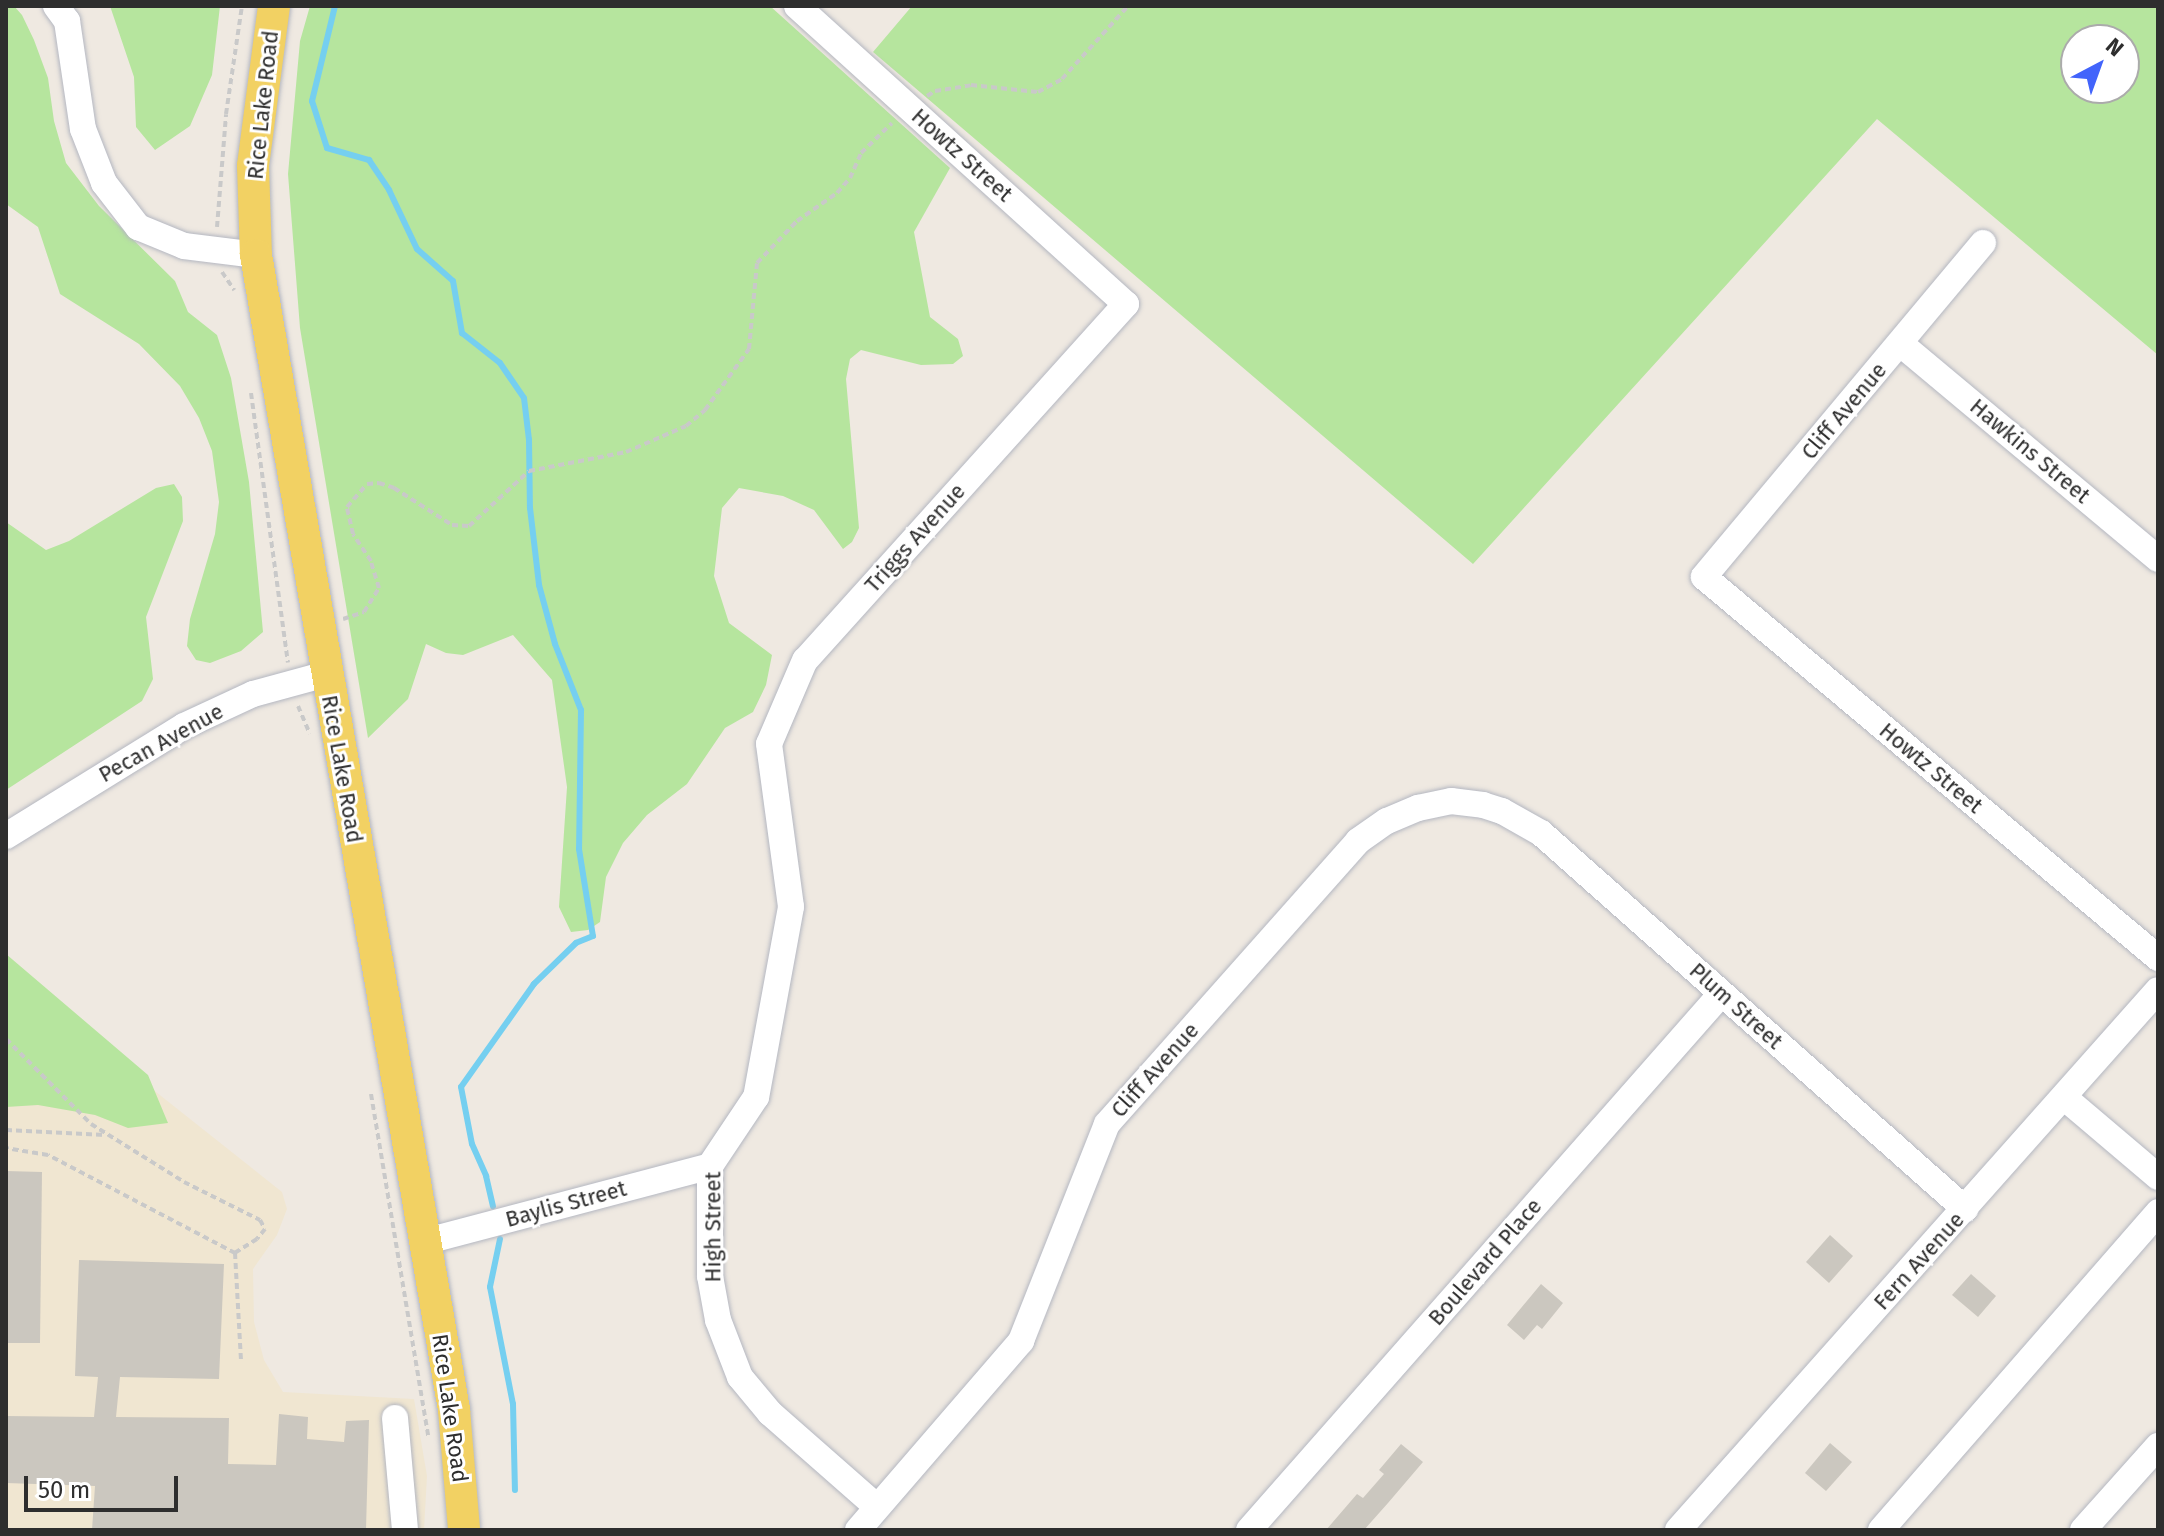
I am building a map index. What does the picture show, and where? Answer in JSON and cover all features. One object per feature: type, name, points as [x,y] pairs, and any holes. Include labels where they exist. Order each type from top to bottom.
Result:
[{"type":"main road","name":"Rice Lake Road","points":[[274,6],[253,166],[256,255],[454,1410],[464,1530]]},
{"type":"street","points":[[56,6],[67,21],[83,129],[104,183],[138,227],[184,246],[256,255]]},
{"type":"street","name":"Howtz Street","points":[[797,6],[1126,304]]},
{"type":"street","name":"Cliff Avenue","points":[[1704,577],[1983,243]]},
{"type":"street","name":"Triggs Avenue","points":[[778,804],[769,744],[805,660],[1126,304]]},
{"type":"street","name":"Hawkins Street","points":[[1901,344],[2158,559]]},
{"type":"street","name":"Howtz Street","points":[[1704,577],[2158,958]]},
{"type":"street","name":"Pecan Avenue","points":[[6,836],[184,726],[253,694],[326,674]]},
{"type":"street","name":"Cliff Avenue","points":[[858,1530],[1006,1363],[1021,1341],[1107,1124],[1348,853],[1387,821],[1418,808],[1451,801],[1502,811]]},
{"type":"street","name":"High Street","points":[[778,804],[791,907],[756,1097],[710,1166],[710,1276],[718,1320],[740,1377],[770,1413],[877,1507]]},
{"type":"street","name":"Plum Street","points":[[1502,811],[1541,833],[1965,1209]]},
{"type":"street","name":"Fern Avenue","points":[[1678,1530],[2158,990]]},
{"type":"street","name":"Boulevard Place","points":[[1249,1530],[1721,994]]},
{"type":"street","points":[[2065,1098],[2158,1177]]},
{"type":"street","name":"Baylis Street","points":[[423,1242],[710,1166]]},
{"type":"street","points":[[1881,1530],[2158,1212]]},
{"type":"street","points":[[395,1418],[405,1530]]},
{"type":"street","points":[[2083,1530],[2158,1446]]},
{"type":"path","points":[[216,215],[222,199],[226,114],[242,6]]},
{"type":"path","points":[[343,619],[364,612],[379,588],[371,561],[353,534],[347,507],[356,492],[367,484],[379,483],[452,525],[469,526],[529,471],[605,458],[686,426],[705,410],[749,349],[757,263],[797,221],[837,193],[850,178],[861,153],[910,108],[935,91],[971,85],[1038,92],[1062,79],[1128,6]]},
{"type":"path","points":[[222,276],[233,286],[236,301]]},
{"type":"path","points":[[251,390],[285,653]]},
{"type":"path","points":[[300,715],[310,731],[313,747]]},
{"type":"path","points":[[6,1039],[91,1124],[205,1193],[260,1220],[265,1229],[257,1239],[235,1253]]},
{"type":"path","points":[[369,1081],[430,1450]]},
{"type":"path","points":[[6,1130],[107,1135]]},
{"type":"path","points":[[6,1148],[48,1155],[235,1253]]},
{"type":"path","points":[[235,1253],[241,1362]]},
{"type":"shaded area","points":[[6,973],[282,1192],[287,1209],[277,1235],[253,1269],[254,1322],[264,1360],[283,1392],[414,1399],[427,1476],[424,1530],[6,1530]]},
{"type":"green space","points":[[6,6],[14,6],[22,15],[34,40],[48,78],[54,121],[66,163],[99,206],[175,281],[188,312],[217,335],[231,378],[249,482],[263,632],[241,651],[210,663],[196,660],[187,646],[190,619],[215,534],[219,502],[212,451],[199,418],[180,386],[139,344],[60,294],[38,227],[6,204]]},
{"type":"green space","points":[[110,6],[220,6],[212,75],[190,126],[155,150],[136,127],[134,77]]},
{"type":"green space","points":[[310,6],[770,6],[950,168],[914,232],[930,317],[958,339],[963,356],[953,364],[921,365],[861,350],[850,359],[846,379],[859,528],[852,542],[843,549],[814,510],[783,496],[739,488],[722,508],[714,576],[729,623],[772,655],[766,685],[753,712],[725,728],[687,784],[647,815],[623,843],[606,877],[600,922],[588,930],[571,932],[559,907],[567,787],[552,680],[513,635],[463,655],[446,653],[426,644],[408,699],[368,738],[300,328],[288,174],[300,41]]},
{"type":"green space","points":[[912,6],[2158,6],[2158,355],[1877,119],[1473,564],[873,52]]},
{"type":"green space","points":[[174,484],[182,497],[183,521],[146,617],[153,679],[142,701],[6,790],[6,522],[46,550],[69,541],[156,488]]},
{"type":"green space","points":[[6,954],[148,1075],[168,1123],[128,1128],[95,1115],[38,1105],[6,1107]]},
{"type":"building","points":[[6,1171],[42,1172],[40,1343],[6,1343]]},
{"type":"building","points":[[1830,1235],[1853,1256],[1829,1283],[1806,1262]]},
{"type":"building","points":[[79,1260],[224,1264],[219,1379],[120,1377],[116,1417],[229,1418],[228,1464],[276,1465],[279,1414],[308,1417],[307,1439],[344,1442],[346,1421],[369,1420],[366,1530],[92,1530],[95,1486],[6,1483],[6,1416],[94,1417],[98,1377],[75,1376]]},
{"type":"building","points":[[1971,1274],[1996,1296],[1978,1317],[1952,1295]]},
{"type":"building","points":[[1541,1284],[1563,1303],[1542,1329],[1537,1325],[1524,1340],[1507,1325]]},
{"type":"building","points":[[1830,1443],[1852,1462],[1826,1491],[1805,1473]]},
{"type":"building","points":[[1401,1444],[1423,1462],[1388,1503],[1364,1530],[1326,1530],[1357,1494],[1363,1498],[1384,1474],[1379,1470]]},
{"type":"waterway","points":[[335,6],[312,101],[327,148],[369,160],[389,190],[417,249],[453,281],[462,333],[500,363],[524,398],[529,440],[530,508],[539,585],[555,644],[581,710],[579,849],[593,936],[576,943],[534,984],[461,1087],[472,1144],[486,1176],[493,1206]]},
{"type":"waterway","points":[[500,1239],[490,1287],[513,1404],[515,1490]]}]
